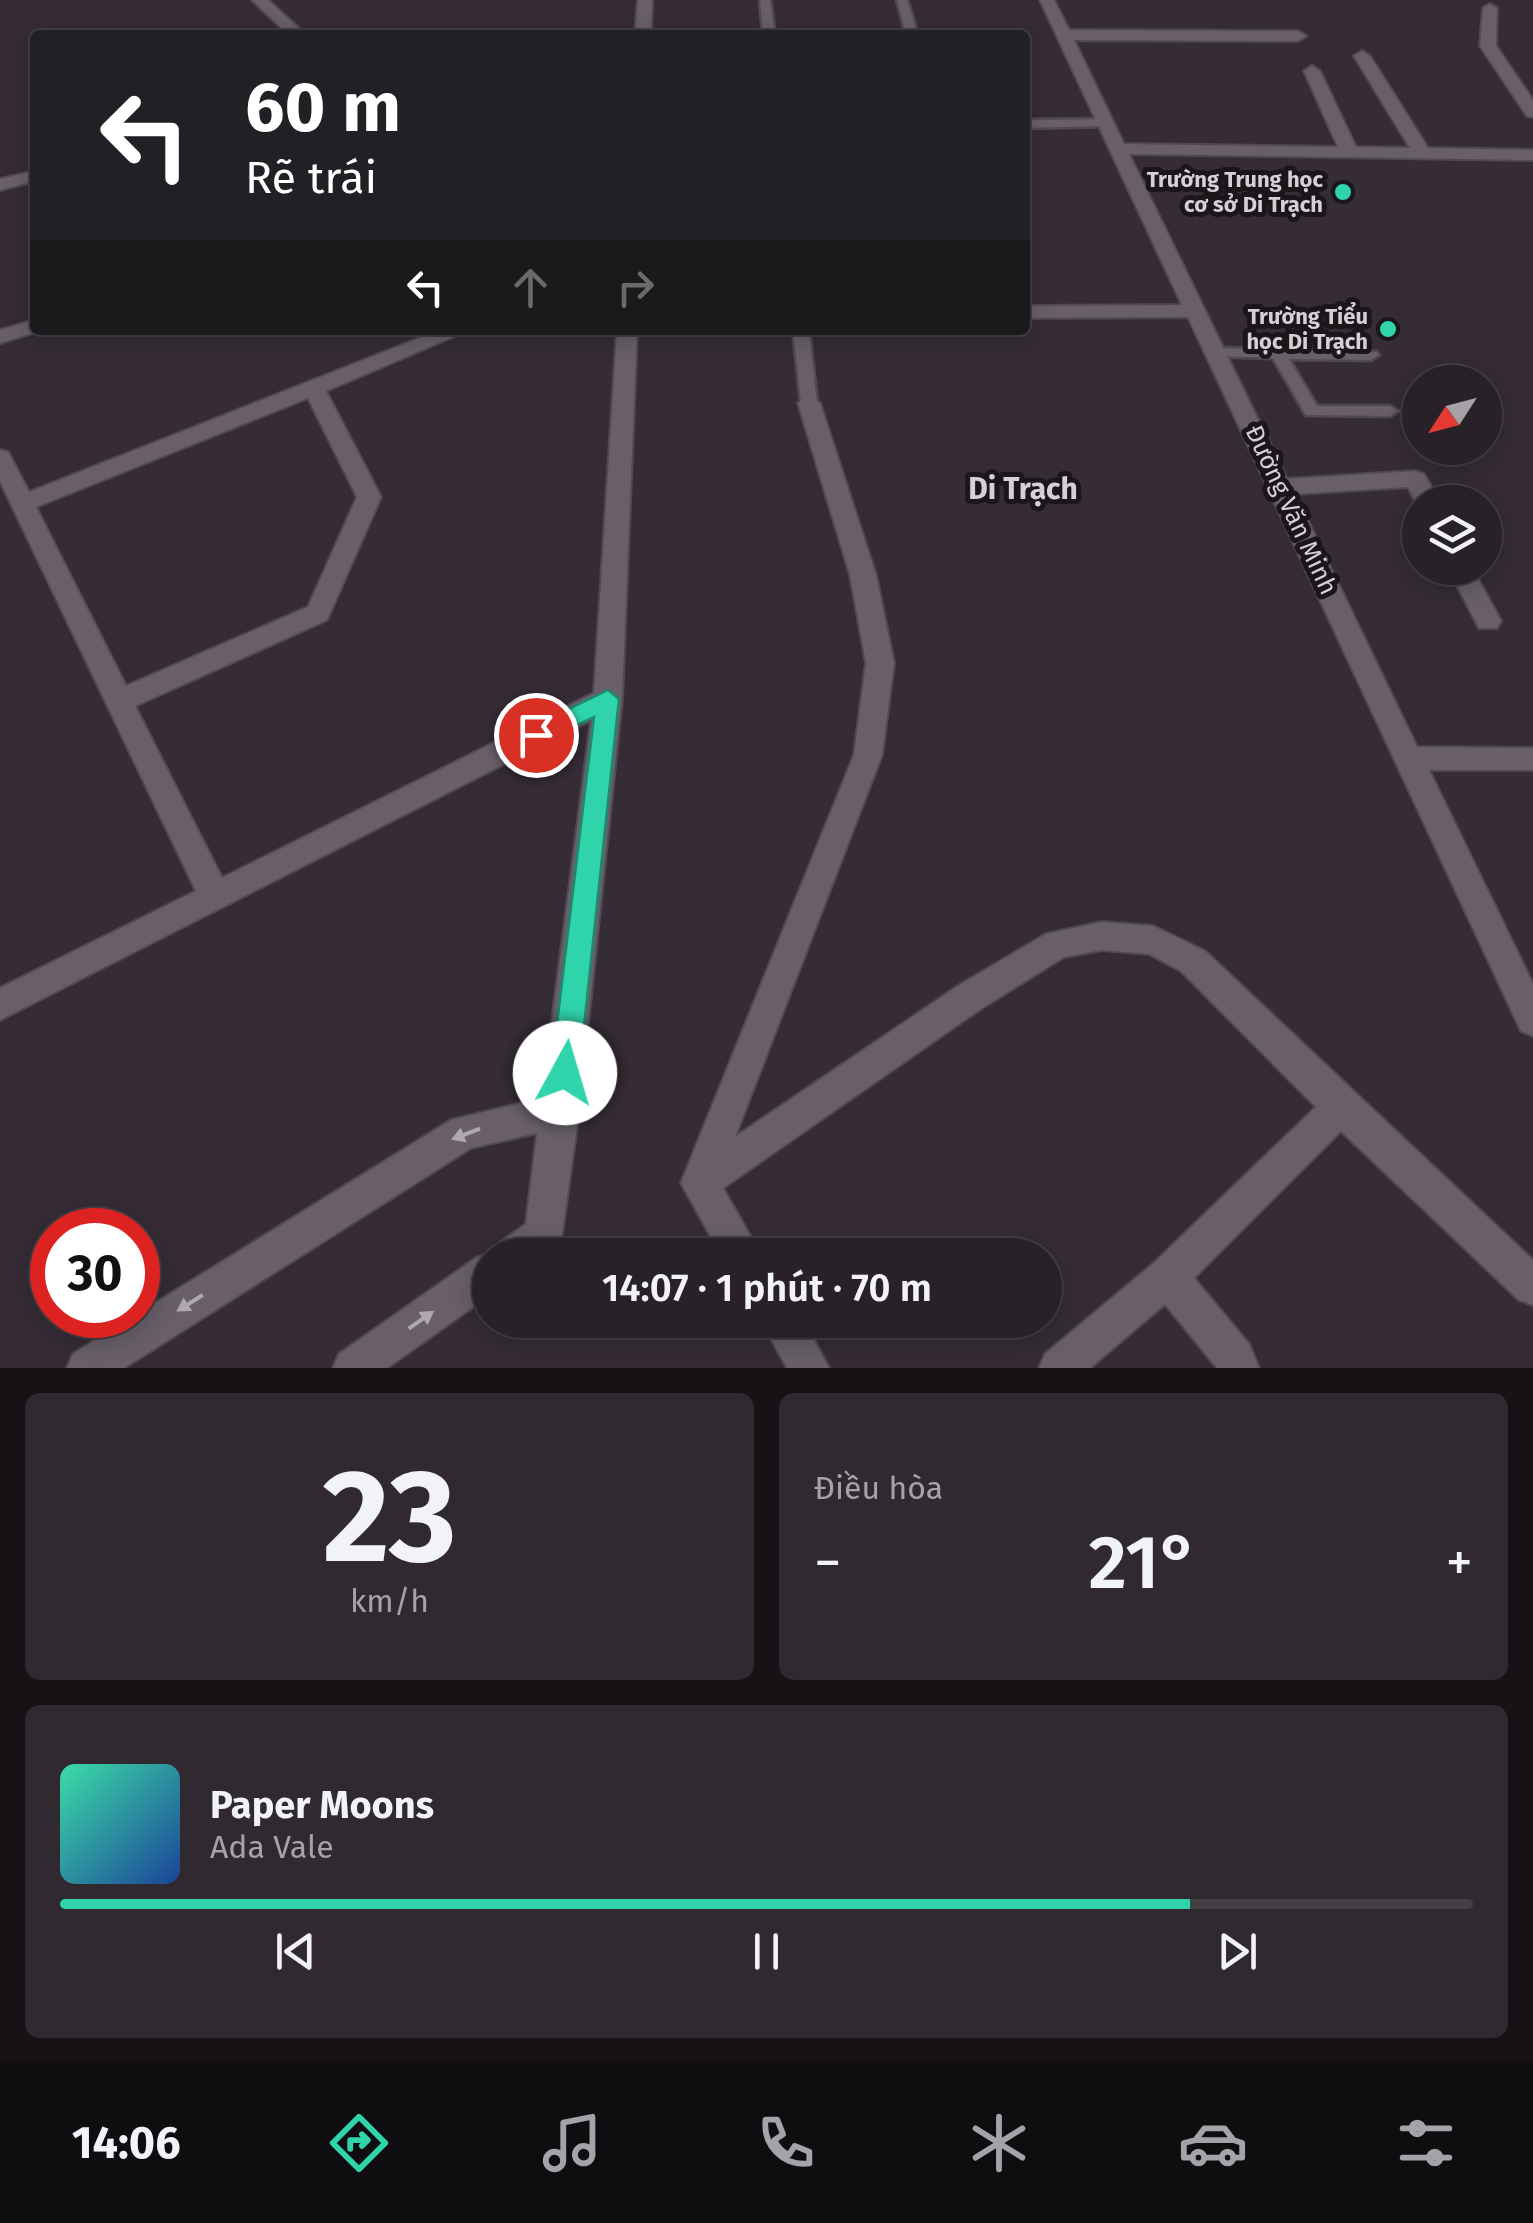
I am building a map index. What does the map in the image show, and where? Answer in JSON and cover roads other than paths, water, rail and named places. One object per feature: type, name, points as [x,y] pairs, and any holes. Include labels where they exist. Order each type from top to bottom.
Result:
[{"type":"street","points":[[259,0],[292,30]]},
{"type":"street","points":[[643,30],[645,0]]},
{"type":"street","name":"Đường Văn Minh","points":[[1046,0],[1108,122],[1533,1020]]},
{"type":"street","points":[[1490,8],[1488,46],[1533,112]]},
{"type":"street","points":[[1063,35],[1298,36]]},
{"type":"street","points":[[1362,56],[1422,153]]},
{"type":"street","points":[[1312,71],[1350,154]]},
{"type":"street","points":[[1120,149],[1532,155]]},
{"type":"street","points":[[0,186],[30,177]]},
{"type":"street","points":[[1030,312],[1197,311]]},
{"type":"street","points":[[0,337],[30,328]]},
{"type":"street","points":[[22,503],[447,335]]},
{"type":"street","points":[[538,1238],[544,1234],[561,1111],[608,699],[627,335]]},
{"type":"street","points":[[119,701],[318,612],[369,497],[314,388]]},
{"type":"street","points":[[699,1183],[868,754],[880,663],[864,575],[809,404]]},
{"type":"street","points":[[0,456],[215,897]]},
{"type":"street","points":[[1279,486],[1416,479],[1419,485]]},
{"type":"street","points":[[1469,585],[1488,622]]},
{"type":"street","points":[[0,1005],[608,699]]},
{"type":"street","points":[[1408,758],[1533,759]]},
{"type":"street","points":[[699,1183],[970,997],[1057,944],[1102,936],[1153,940],[1193,961],[1342,1108],[1533,1286]]},
{"type":"street","points":[[1059,1368],[1168,1277],[1342,1108]]},
{"type":"street","points":[[87,1368],[464,1132],[561,1111]]},
{"type":"street","points":[[699,1183],[732,1238]]},
{"type":"street","points":[[1168,1277],[1235,1358],[1238,1368]]},
{"type":"street","points":[[353,1368],[472,1285]]},
{"type":"street","points":[[791,1338],[809,1368]]},
{"type":"lane","points":[[765,0],[768,30]]},
{"type":"lane","points":[[902,0],[911,30]]},
{"type":"lane","points":[[1030,124],[1108,122]]},
{"type":"lane","points":[[802,335],[809,404]]},
{"type":"lane","points":[[1216,352],[1371,356]]},
{"type":"lane","points":[[1278,354],[1312,410],[1390,411]]},
{"type":"place","name":"Trường Trung học cơ sở Di Trạch","points":[[1343,192]]},
{"type":"place","name":"Trường Tiểu học Di Trạch","points":[[1388,329]]},
{"type":"district","name":"Di Trạch","points":[[1023,489]]}]
